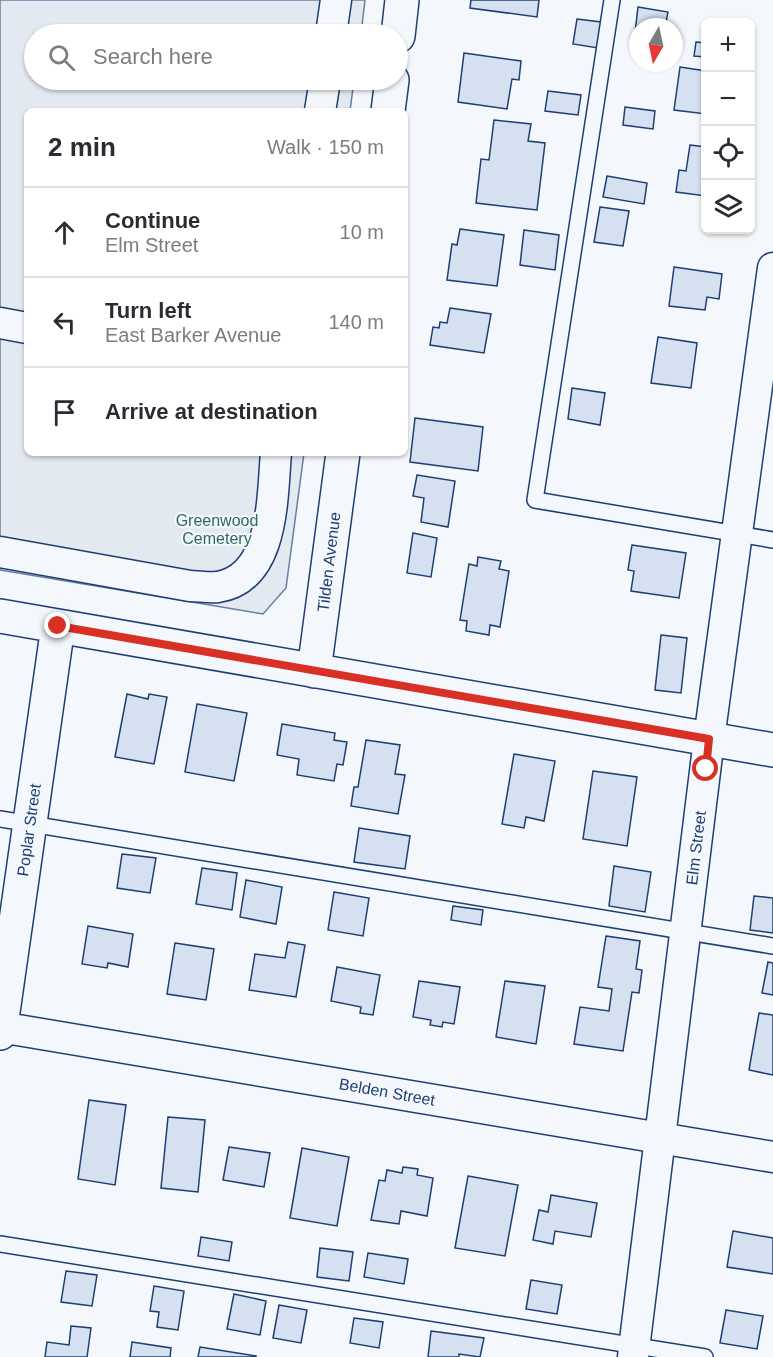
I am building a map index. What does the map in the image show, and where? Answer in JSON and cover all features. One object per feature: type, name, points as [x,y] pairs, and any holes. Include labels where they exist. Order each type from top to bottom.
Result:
[{"type":"street","points":[[332,24],[336,0]]},
{"type":"street","points":[[399,24],[402,0]]},
{"type":"street","points":[[320,108],[323,90]]},
{"type":"street","points":[[388,108],[391,90]]},
{"type":"street","name":"Elm Street","points":[[634,1351],[662,1138],[709,739],[773,268]]},
{"type":"street","points":[[0,323],[24,327]]},
{"type":"street","points":[[0,552],[190,586],[219,587],[244,574],[261,552],[269,525],[276,456]]},
{"type":"street","name":"Tilden Avenue","points":[[314,671],[343,456]]},
{"type":"street","points":[[0,616],[773,750]]},
{"type":"street","name":"Poplar Street","points":[[0,1029],[15,822],[58,626]]},
{"type":"street","name":"Belden Street","points":[[0,1029],[773,1157]]},
{"type":"lane","points":[[612,0],[535,500],[773,540]]},
{"type":"lane","points":[[15,822],[773,946]]},
{"type":"lane","points":[[0,1244],[634,1351],[705,1357]]},
{"type":"green space","name":"Greenwood Cemetery","points":[[0,0],[365,0],[362,24],[24,24],[24,90],[353,90],[350,108],[24,108],[24,456],[304,456],[286,588],[263,614],[0,570]]},
{"type":"building","points":[[471,0],[539,0],[537,17],[470,8]]},
{"type":"building","points":[[638,7],[668,12],[667,18],[637,18]]},
{"type":"building","points":[[577,19],[601,22],[598,48],[573,44]]},
{"type":"building","points":[[696,42],[701,42],[701,57],[694,56]]},
{"type":"building","points":[[464,53],[521,61],[519,80],[512,79],[507,109],[458,102]]},
{"type":"building","points":[[683,67],[701,70],[701,113],[674,110],[679,72],[683,72]]},
{"type":"building","points":[[548,91],[581,95],[578,115],[545,111]]},
{"type":"building","points":[[625,107],[655,111],[653,129],[623,125]]},
{"type":"building","points":[[494,120],[531,124],[528,141],[545,143],[537,210],[476,203],[481,159],[489,160]]},
{"type":"building","points":[[690,145],[701,146],[701,195],[676,192],[679,170],[686,171]]},
{"type":"building","points":[[607,176],[647,183],[644,204],[603,197]]},
{"type":"building","points":[[600,207],[629,211],[623,246],[594,242]]},
{"type":"building","points":[[460,229],[504,235],[497,286],[447,280],[452,244],[457,245]]},
{"type":"building","points":[[524,230],[559,235],[555,270],[520,265]]},
{"type":"building","points":[[674,267],[722,274],[719,299],[707,297],[705,310],[669,306]]},
{"type":"building","points":[[450,308],[491,314],[484,353],[430,345],[433,327],[439,328],[440,322],[447,323]]},
{"type":"building","points":[[658,337],[697,343],[691,388],[651,383]]},
{"type":"building","points":[[572,388],[605,393],[600,425],[568,419]]},
{"type":"building","points":[[415,418],[483,427],[478,471],[410,462]]},
{"type":"building","points":[[417,475],[455,481],[448,527],[421,522],[424,498],[413,496]]},
{"type":"building","points":[[413,533],[437,538],[431,577],[407,573]]},
{"type":"building","points":[[632,545],[686,553],[679,598],[631,591],[634,571],[628,570]]},
{"type":"building","points":[[478,557],[501,561],[499,569],[509,571],[500,627],[490,625],[489,635],[466,631],[467,621],[460,620],[469,564],[477,566]]},
{"type":"building","points":[[661,635],[687,638],[681,693],[655,690]]},
{"type":"building","points":[[127,694],[148,699],[149,694],[167,697],[154,764],[115,757]]},
{"type":"building","points":[[197,704],[247,713],[234,781],[185,772]]},
{"type":"building","points":[[282,724],[335,733],[334,740],[347,742],[343,765],[337,764],[334,781],[297,775],[299,759],[277,755]]},
{"type":"building","points":[[366,740],[400,745],[395,774],[405,775],[398,814],[351,806],[354,787],[358,787]]},
{"type":"building","points":[[514,754],[555,761],[544,821],[526,817],[524,828],[502,824]]},
{"type":"building","points":[[593,771],[637,777],[627,846],[583,839]]},
{"type":"building","points":[[359,828],[410,836],[405,869],[354,862]]},
{"type":"building","points":[[122,854],[156,858],[150,893],[117,888]]},
{"type":"building","points":[[614,866],[651,872],[645,912],[609,906]]},
{"type":"building","points":[[202,868],[237,873],[232,910],[196,904]]},
{"type":"building","points":[[246,880],[282,887],[276,924],[240,917]]},
{"type":"building","points":[[334,892],[369,898],[363,936],[328,930]]},
{"type":"building","points":[[754,896],[773,898],[773,933],[750,930]]},
{"type":"building","points":[[453,906],[483,910],[481,925],[451,920]]},
{"type":"building","points":[[88,926],[133,934],[128,967],[108,963],[107,968],[82,964]]},
{"type":"building","points":[[606,936],[640,941],[636,969],[642,970],[639,993],[632,992],[623,1051],[574,1044],[580,1007],[609,1011],[612,989],[598,987]]},
{"type":"building","points":[[288,942],[305,945],[296,997],[249,990],[255,954],[285,958]]},
{"type":"building","points":[[175,943],[214,949],[206,1000],[167,994]]},
{"type":"building","points":[[768,962],[773,963],[773,995],[762,993]]},
{"type":"building","points":[[337,967],[380,975],[373,1015],[360,1013],[361,1007],[331,1001]]},
{"type":"building","points":[[419,981],[460,987],[454,1024],[443,1022],[442,1027],[430,1025],[431,1020],[413,1017]]},
{"type":"building","points":[[505,981],[545,986],[536,1044],[496,1037]]},
{"type":"building","points":[[759,1013],[773,1015],[773,1075],[749,1070]]},
{"type":"building","points":[[89,1100],[126,1105],[115,1185],[78,1179]]},
{"type":"building","points":[[168,1117],[205,1120],[198,1192],[161,1188]]},
{"type":"building","points":[[229,1147],[270,1153],[264,1187],[223,1180]]},
{"type":"building","points":[[302,1148],[349,1157],[337,1226],[290,1218]]},
{"type":"building","points":[[403,1167],[418,1169],[417,1175],[433,1178],[427,1216],[401,1211],[399,1224],[371,1220],[379,1180],[385,1181],[387,1170],[402,1173]]},
{"type":"building","points":[[468,1176],[518,1185],[505,1256],[455,1248]]},
{"type":"building","points":[[551,1195],[597,1203],[591,1237],[555,1231],[553,1244],[533,1240],[539,1210],[548,1212]]},
{"type":"building","points":[[733,1231],[773,1238],[773,1274],[727,1267]]},
{"type":"building","points":[[201,1237],[232,1242],[229,1261],[198,1256]]},
{"type":"building","points":[[320,1248],[353,1252],[349,1281],[317,1277]]},
{"type":"building","points":[[368,1253],[408,1259],[404,1284],[364,1277]]},
{"type":"building","points":[[66,1271],[97,1275],[92,1306],[61,1302]]},
{"type":"building","points":[[531,1280],[562,1285],[557,1314],[526,1309]]},
{"type":"building","points":[[154,1286],[184,1291],[178,1330],[157,1327],[159,1312],[150,1311]]},
{"type":"building","points":[[234,1294],[266,1301],[260,1335],[227,1329]]},
{"type":"building","points":[[279,1305],[307,1310],[301,1343],[273,1338]]},
{"type":"building","points":[[726,1310],[763,1316],[757,1349],[720,1343]]},
{"type":"building","points":[[354,1318],[383,1322],[379,1348],[350,1343]]},
{"type":"building","points":[[71,1326],[91,1328],[87,1357],[45,1357],[47,1342],[69,1345]]},
{"type":"building","points":[[431,1331],[484,1338],[480,1357],[459,1354],[459,1357],[428,1357]]},
{"type":"building","points":[[132,1342],[171,1348],[170,1357],[130,1357]]},
{"type":"building","points":[[200,1347],[256,1356],[256,1357],[198,1357]]},
{"type":"route","points":[[58,626],[709,739],[706,769]]}]
